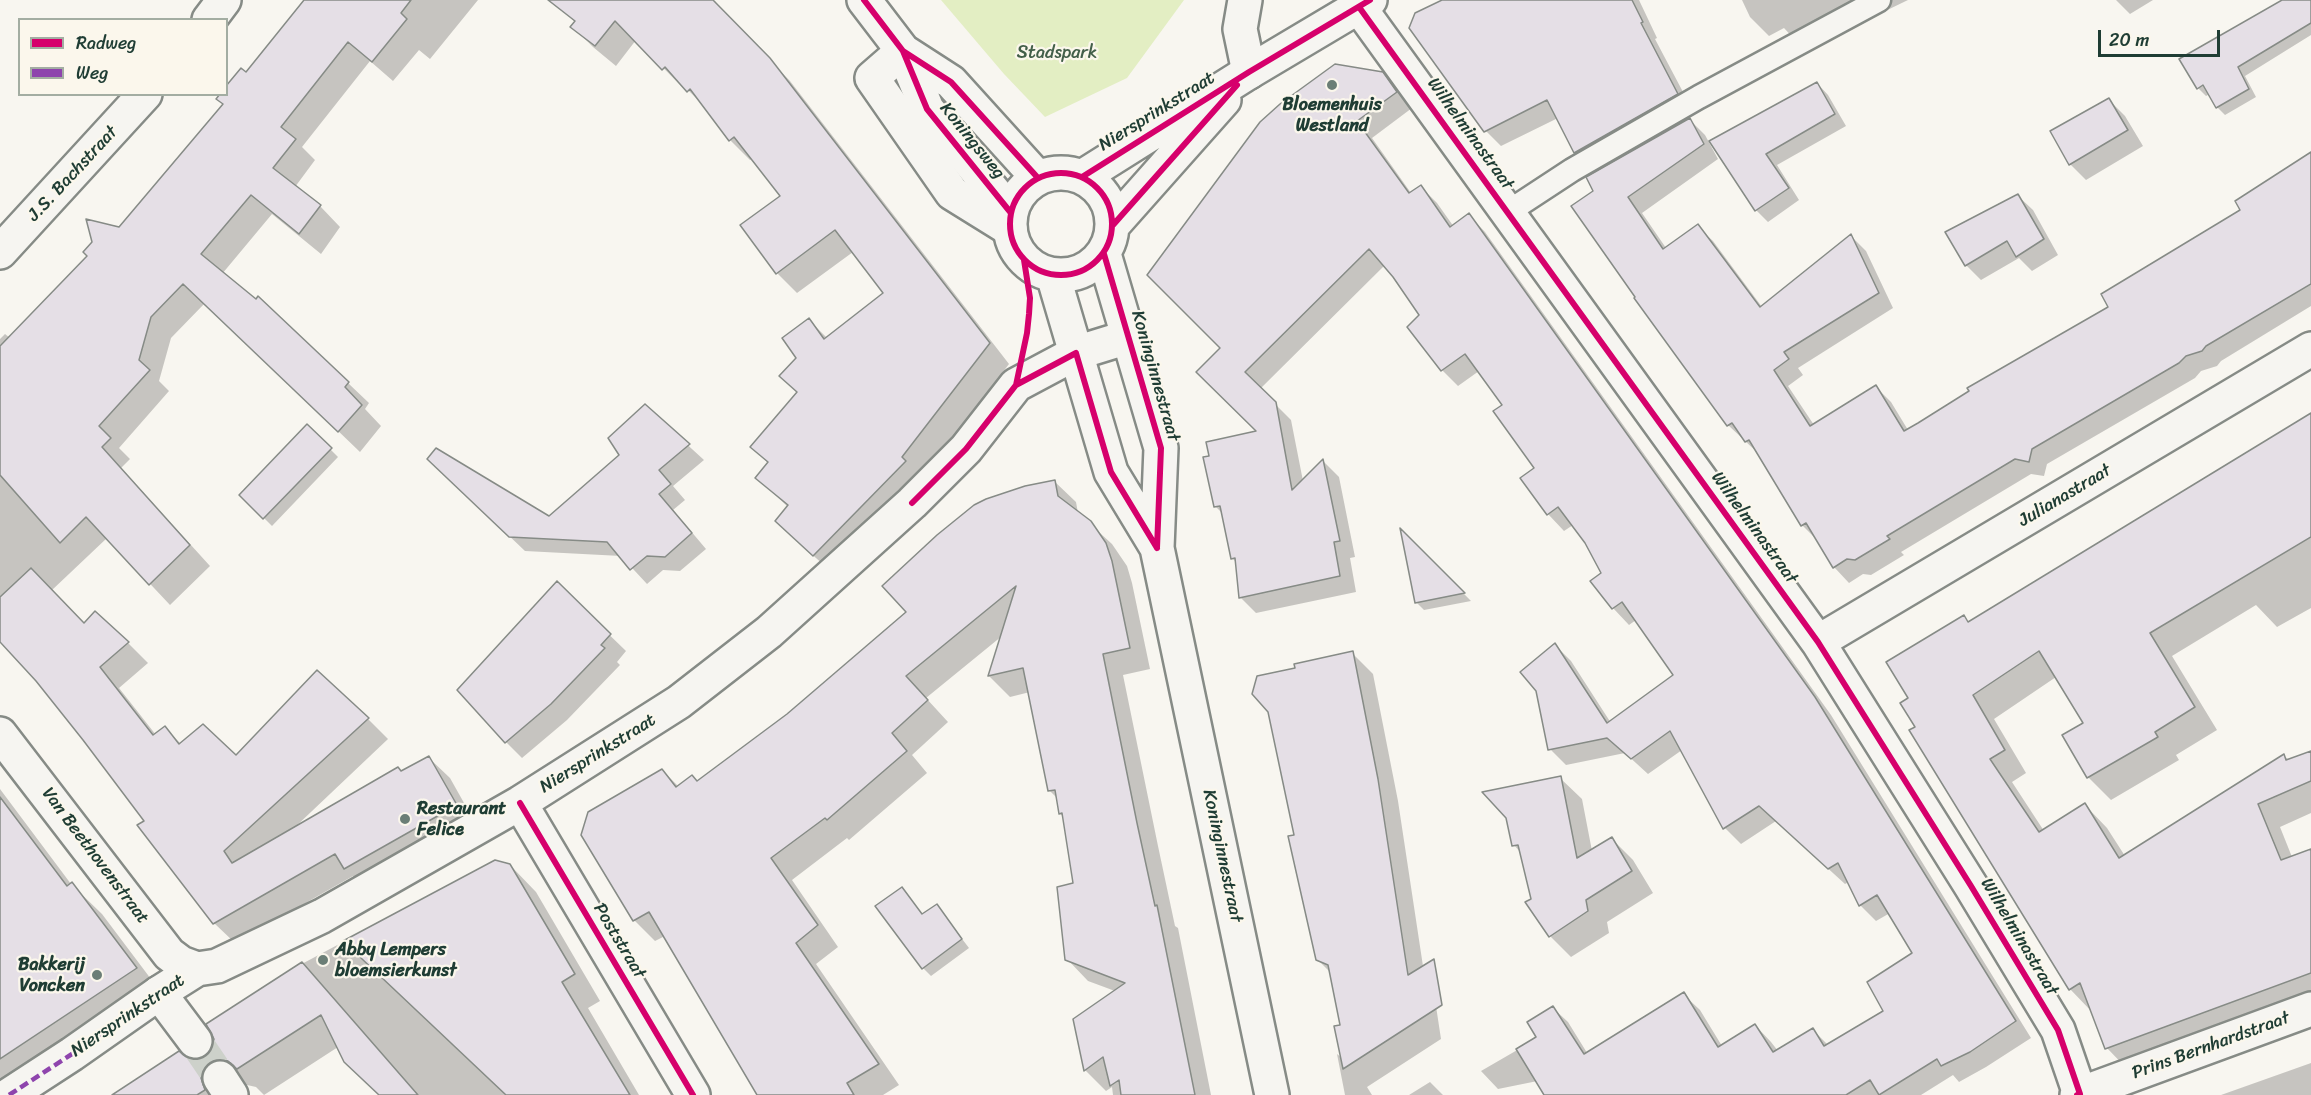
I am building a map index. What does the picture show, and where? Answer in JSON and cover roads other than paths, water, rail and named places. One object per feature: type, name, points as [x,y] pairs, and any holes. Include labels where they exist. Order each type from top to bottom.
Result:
[{"type":"street","points":[[210,18],[224,0]]},
{"type":"street","name":"Koningsweg","points":[[864,0],[903,51],[927,109],[1010,221]]},
{"type":"street","points":[[1245,0],[1240,29],[1249,72]]},
{"type":"street","name":"Niersprinkstraat","points":[[1082,177],[1364,3]]},
{"type":"street","name":"Wilhelminastraat","points":[[1364,3],[1508,212],[1818,642],[2058,1030],[2079,1094]]},
{"type":"street","name":"Koningsweg","points":[[903,51],[951,81],[1038,178]]},
{"type":"street","name":"Niersprinkstraat","points":[[1109,239],[1249,72]]},
{"type":"street","name":"J.S. Bachstraat","points":[[0,252],[143,96]]},
{"type":"street","points":[[1068,172],[1082,177],[1095,185],[1105,196],[1111,210],[1109,239],[1090,267],[1072,275],[1053,275],[1037,270],[1024,260],[1014,246],[1010,221],[1016,199],[1038,178],[1052,173],[1068,172]]},
{"type":"street","name":"Koninginnestraat","points":[[1109,239],[1128,337],[1161,448],[1156,548],[1272,1095]]},
{"type":"street","name":"Koninginnestraat","points":[[1053,275],[1112,472],[1156,548]]},
{"type":"street","name":"Niersprinkstraat","points":[[9,1095],[197,969],[217,966],[322,916],[520,802],[679,702],[769,632],[882,531],[966,449],[1016,385],[1076,353],[1128,337]]},
{"type":"street","name":"Julianastraat","points":[[1818,642],[2311,349]]},
{"type":"street","name":"Van Beethovenstraat","points":[[0,734],[170,954],[181,963],[197,969]]},
{"type":"street","name":"Poststraat","points":[[520,802],[693,1095]]},
{"type":"street","points":[[159,993],[195,1041]]},
{"type":"street","name":"Prins Bernhardstraat","points":[[2079,1094],[2311,1009]]},
{"type":"lane","points":[[1508,212],[1572,170],[1689,102],[1879,0]]},
{"type":"tunnel","points":[[195,1041],[220,1078]]},
{"type":"place","name":"Bloemenhuis Westland","points":[[1332,85]]},
{"type":"place","name":"Restaurant Felice","points":[[405,819]]},
{"type":"place","name":"Abby Lempers bloemsierkunst","points":[[323,960]]},
{"type":"place","name":"Bakkerij Voncken","points":[[97,975]]},
{"type":"park label","name":"Stadspark","points":[[1057,53]]}]
